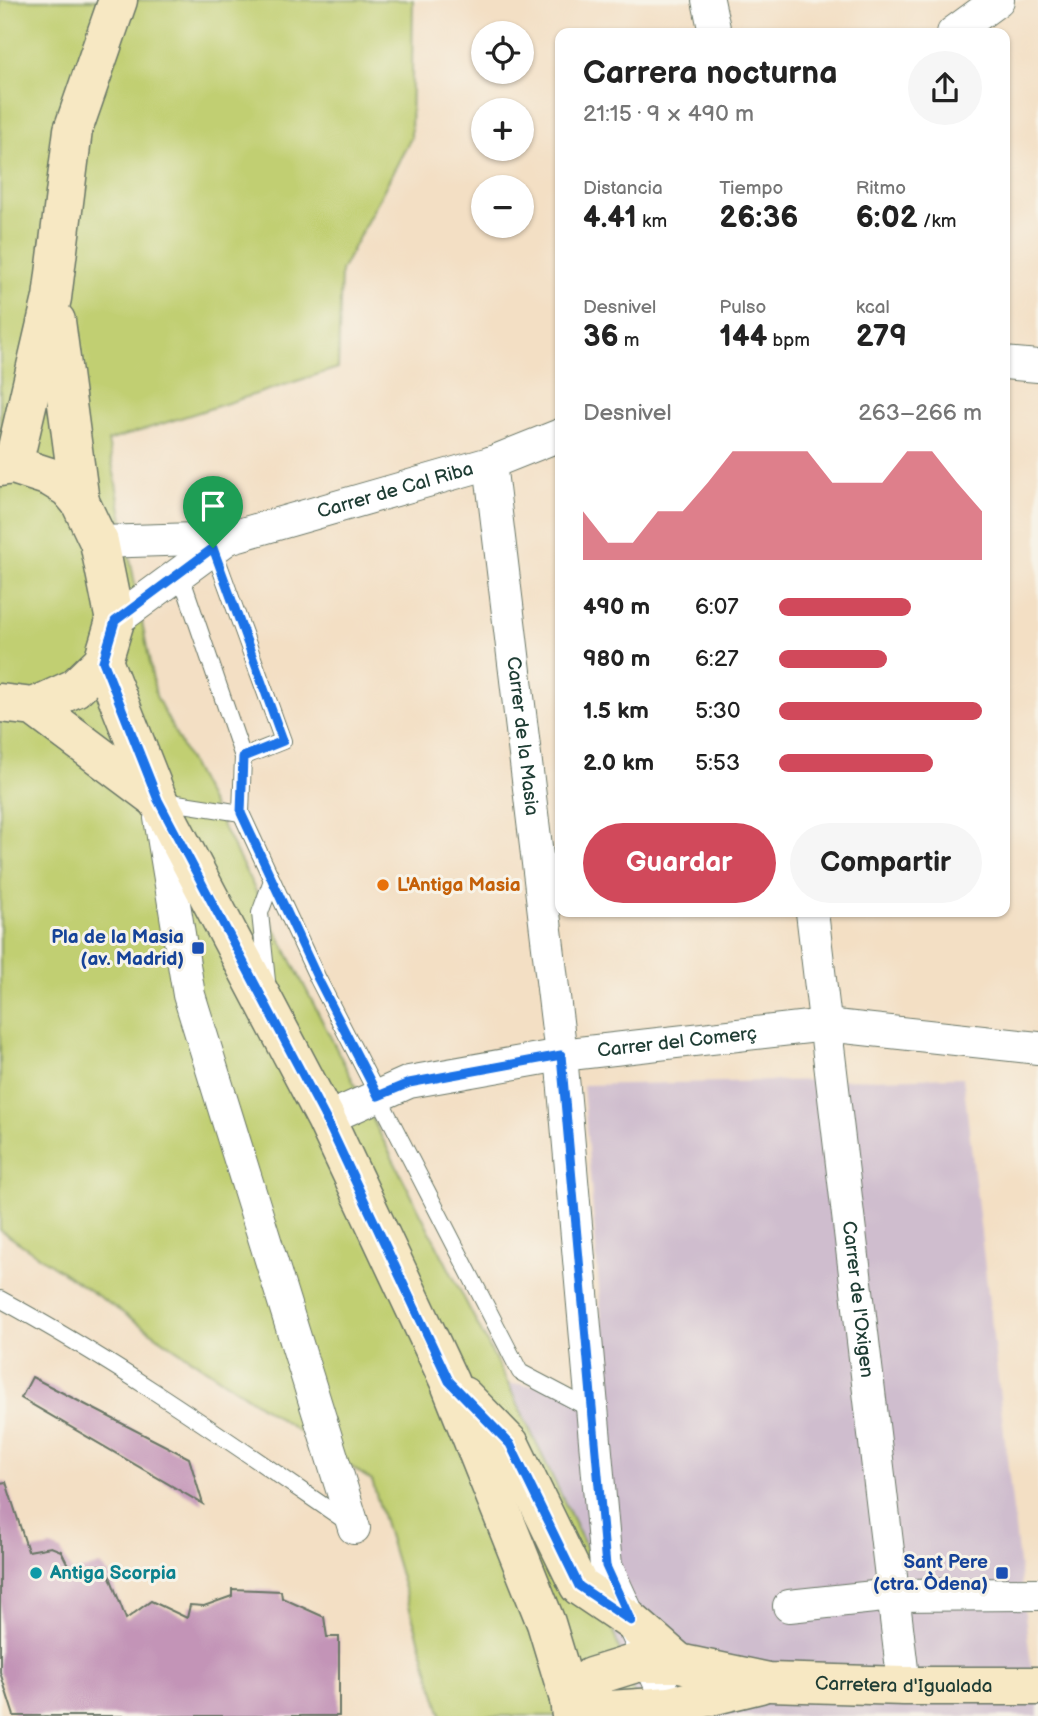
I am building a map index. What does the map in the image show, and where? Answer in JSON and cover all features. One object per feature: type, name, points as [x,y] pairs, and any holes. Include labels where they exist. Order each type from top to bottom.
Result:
[{"type":"street","points":[[17,705],[75,688],[103,661],[115,621],[99,542],[80,502],[68,488],[50,477],[6,466],[52,298],[73,130],[118,0]]},
{"type":"street","points":[[708,0],[714,28]]},
{"type":"street","points":[[962,28],[988,14]]},
{"type":"street","points":[[52,298],[80,502]]},
{"type":"street","points":[[1010,364],[1038,366]]},
{"type":"street","name":"Carrer de Cal Riba","points":[[99,542],[220,543],[490,463],[555,437]]},
{"type":"street","name":"Carrer de la Masia","points":[[490,463],[561,1055],[606,1566],[631,1621]]},
{"type":"street","name":"Carrer de Cal Riba","points":[[115,621],[220,543]]},
{"type":"street","points":[[103,661],[158,800],[326,1119],[449,1381],[546,1623],[570,1707]]},
{"type":"street","points":[[17,705],[158,800],[189,995],[354,1528]]},
{"type":"street","name":"Carrer de l'Oxigen","points":[[813,917],[904,1686]]},
{"type":"street","name":"Carrer del Comerç","points":[[326,1119],[409,1083],[561,1055],[826,1025],[1038,1048]]},
{"type":"street","name":"Carretera d'Igualada","points":[[449,1381],[510,1444],[579,1586],[631,1621],[665,1663]]},
{"type":"street","points":[[789,1606],[893,1595],[1038,1594]]},
{"type":"street","name":"Carretera d'Igualada","points":[[769,1682],[668,1711],[570,1707],[590,1677],[636,1663],[665,1663],[769,1682],[1038,1686]]},
{"type":"street","points":[[665,1663],[668,1711]]},
{"type":"lane","points":[[220,543],[283,741],[243,757]]},
{"type":"lane","points":[[180,573],[243,757],[241,813],[318,979],[520,1372],[594,1411]]},
{"type":"lane","points":[[158,800],[241,813]]},
{"type":"lane","points":[[271,1015],[260,913],[272,880]]},
{"type":"lane","points":[[0,1299],[95,1354],[354,1528]]},
{"type":"shaded area","points":[[963,1077],[1031,1666],[1038,1670],[1038,1716],[641,1716],[508,1384],[607,1388],[583,1085]]},
{"type":"green space","points":[[0,0],[413,0],[411,138],[341,271],[338,368],[108,441],[156,696],[508,1384],[586,1547],[641,1716],[442,1716],[372,1481],[0,1230]]},
{"type":"building","points":[[32,1377],[189,1458],[203,1504],[21,1398]]},
{"type":"building","name":"Antiga Scorpia","points":[[6,1482],[28,1551],[51,1547],[61,1551],[72,1573],[100,1565],[109,1574],[126,1619],[151,1601],[187,1618],[190,1605],[204,1606],[232,1596],[232,1589],[281,1591],[282,1598],[324,1617],[327,1637],[339,1637],[339,1716],[14,1716],[0,1672],[0,1483]]},
{"type":"place","name":"L'Antiga Masia","points":[[383,885]]},
{"type":"place","name":"Pla de la Masia (av. Madrid)","points":[[198,948]]},
{"type":"place","name":"Antiga Scorpia","points":[[36,1573]]},
{"type":"place","name":"Sant Pere (ctra. Òdena)","points":[[1002,1573]]},
{"type":"route","points":[[213,548],[283,741],[243,757],[241,813],[318,979],[378,1096],[409,1083],[561,1055],[606,1566],[631,1621],[579,1586],[510,1444],[449,1381],[326,1119],[158,800],[103,661],[115,621],[213,548]]}]
